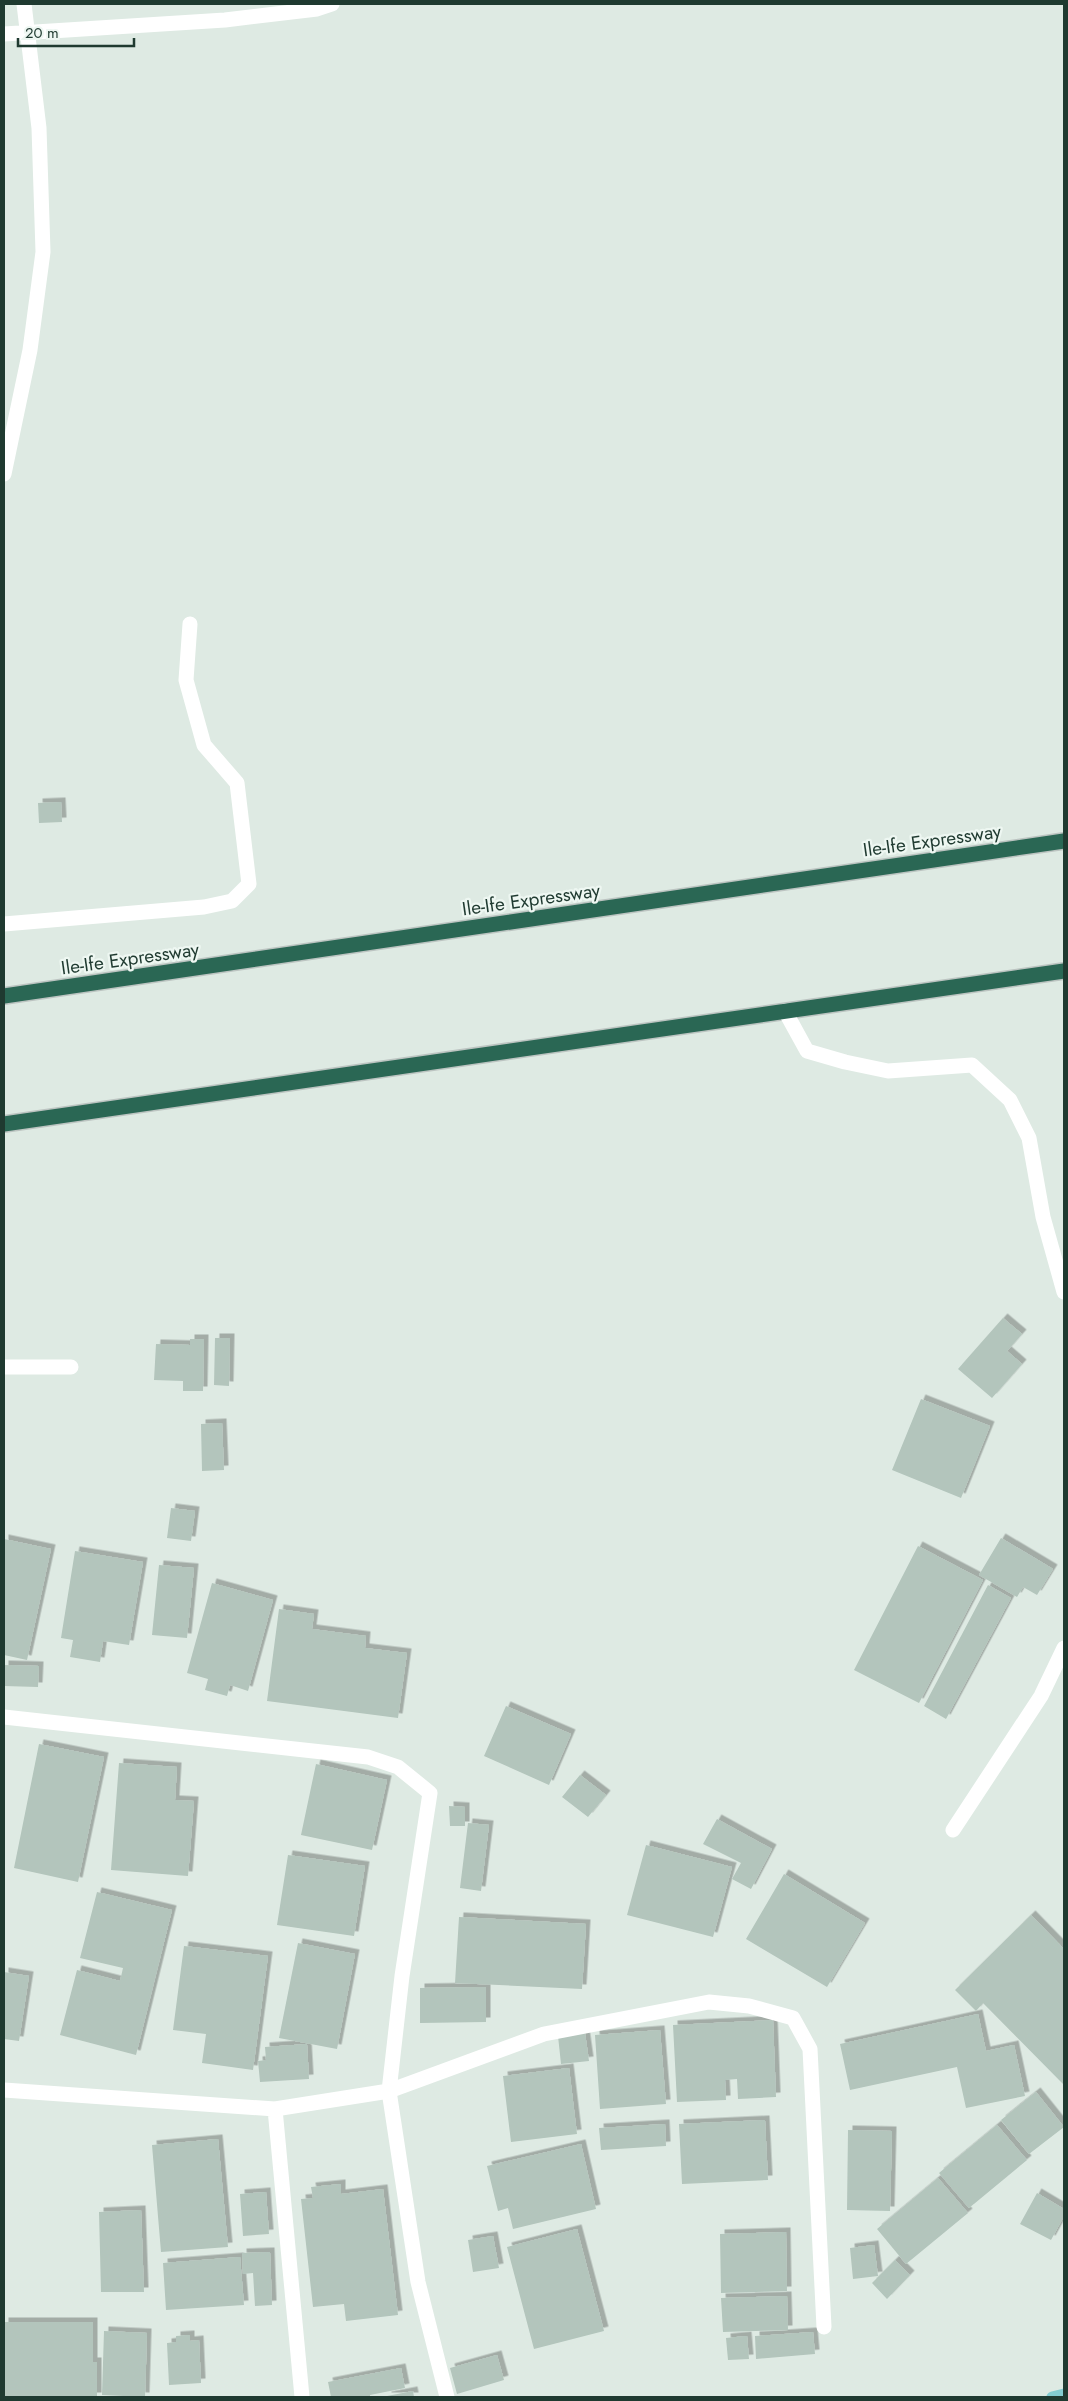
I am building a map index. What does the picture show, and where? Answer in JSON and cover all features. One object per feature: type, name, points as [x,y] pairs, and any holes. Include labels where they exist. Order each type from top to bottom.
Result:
[{"type":"highway","name":"Ile-Ife Expressway","points":[[4,996],[1064,840]]},
{"type":"highway","points":[[4,1124],[1064,971]]},
{"type":"street","points":[[4,474],[30,350],[43,252],[39,128],[29,32],[24,4]]},
{"type":"street","points":[[4,34],[225,20],[317,10],[332,4]]},
{"type":"street","points":[[4,924],[204,907],[232,901],[250,884],[238,783],[204,745],[186,680],[190,624]]},
{"type":"street","points":[[785,1011],[807,1051],[845,1062],[888,1070],[972,1065],[1010,1100],[1029,1138],[1043,1216],[1064,1292]]},
{"type":"street","points":[[4,1367],[71,1368]]},
{"type":"street","points":[[953,1830],[1041,1696],[1064,1648]]},
{"type":"street","points":[[4,1717],[368,1757],[398,1768],[430,1793],[402,1976],[389,2091],[418,2282],[447,2397]]},
{"type":"street","points":[[4,2090],[275,2109],[389,2091],[544,2034],[708,2002],[749,2006],[793,2018],[810,2049],[824,2327]]},
{"type":"street","points":[[275,2109],[302,2397]]},
{"type":"building","points":[[61,802],[62,822],[39,823],[38,803]]},
{"type":"building","points":[[1003,1318],[1022,1334],[1007,1351],[1022,1364],[992,1398],[958,1369]]},
{"type":"building","points":[[215,1338],[230,1338],[229,1386],[214,1385]]},
{"type":"building","points":[[190,1339],[204,1339],[203,1391],[183,1391],[183,1381],[154,1380],[156,1344],[190,1345]]},
{"type":"building","points":[[921,1399],[990,1426],[961,1498],[892,1470]]},
{"type":"building","points":[[222,1423],[224,1470],[202,1471],[201,1424]]},
{"type":"building","points":[[171,1508],[195,1511],[191,1541],[167,1538]]},
{"type":"building","points":[[1001,1538],[1053,1569],[1037,1595],[1023,1587],[1017,1597],[979,1575]]},
{"type":"building","points":[[4,1539],[51,1549],[27,1660],[4,1655]]},
{"type":"building","points":[[918,1546],[983,1580],[919,1703],[854,1670]]},
{"type":"building","points":[[75,1551],[143,1562],[129,1645],[103,1641],[100,1662],[70,1657],[73,1640],[61,1638]]},
{"type":"building","points":[[159,1565],[194,1568],[187,1638],[152,1635]]},
{"type":"building","points":[[212,1583],[273,1600],[248,1691],[230,1685],[227,1696],[205,1690],[208,1679],[187,1673]]},
{"type":"building","points":[[988,1585],[1011,1598],[946,1719],[924,1706]]},
{"type":"building","points":[[279,1609],[314,1614],[312,1629],[366,1636],[365,1648],[407,1653],[398,1718],[267,1701]]},
{"type":"building","points":[[4,1665],[39,1666],[38,1687],[4,1686]]},
{"type":"building","points":[[506,1706],[571,1734],[549,1785],[484,1756]]},
{"type":"building","points":[[39,1744],[104,1757],[78,1882],[14,1868]]},
{"type":"building","points":[[119,1763],[177,1767],[175,1800],[194,1801],[188,1876],[111,1870]]},
{"type":"building","points":[[316,1764],[387,1780],[372,1850],[301,1835]]},
{"type":"building","points":[[580,1775],[606,1795],[588,1817],[562,1797]]},
{"type":"building","points":[[449,1806],[465,1807],[465,1826],[450,1826]]},
{"type":"building","points":[[717,1819],[772,1849],[751,1889],[732,1879],[741,1863],[703,1844]]},
{"type":"building","points":[[468,1823],[489,1825],[481,1891],[460,1888]]},
{"type":"building","points":[[646,1845],[732,1867],[713,1937],[627,1915]]},
{"type":"building","points":[[288,1855],[365,1866],[354,1936],[277,1925]]},
{"type":"building","points":[[784,1874],[865,1923],[827,1987],[746,1939]]},
{"type":"building","points":[[97,1892],[172,1910],[136,2055],[60,2035],[77,1970],[120,1981],[123,1968],[80,1958]]},
{"type":"building","points":[[1031,1915],[1064,1949],[1064,2085],[983,2003],[976,2011],[955,1990]]},
{"type":"building","points":[[459,1917],[586,1924],[582,1989],[455,1983]]},
{"type":"building","points":[[298,1943],[355,1954],[337,2049],[279,2038]]},
{"type":"building","points":[[184,1946],[268,1956],[253,2070],[202,2063],[206,2034],[173,2030]]},
{"type":"building","points":[[4,1972],[29,1976],[19,2041],[4,2039]]},
{"type":"building","points":[[486,1987],[486,2022],[420,2023],[420,1988]]},
{"type":"building","points":[[978,2014],[986,2051],[1014,2045],[1025,2096],[966,2108],[957,2067],[850,2090],[840,2044]]},
{"type":"building","points":[[773,2020],[776,2097],[738,2099],[737,2079],[725,2080],[726,2100],[677,2102],[673,2025]]},
{"type":"building","points":[[660,2030],[666,2104],[600,2109],[595,2035]]},
{"type":"building","points":[[585,2033],[589,2061],[561,2064],[558,2036]]},
{"type":"building","points":[[307,2044],[309,2079],[260,2082],[258,2061],[266,2060],[265,2047]]},
{"type":"building","points":[[569,2068],[577,2134],[511,2142],[503,2076]]},
{"type":"building","points":[[1036,2092],[1064,2127],[1029,2154],[1001,2120]]},
{"type":"building","points":[[765,2120],[768,2180],[682,2184],[679,2124]]},
{"type":"building","points":[[665,2124],[666,2146],[601,2150],[599,2128]]},
{"type":"building","points":[[997,2125],[1027,2160],[969,2208],[939,2173]]},
{"type":"building","points":[[848,2130],[892,2131],[890,2211],[847,2210]]},
{"type":"building","points":[[218,2139],[228,2247],[161,2252],[152,2145]]},
{"type":"building","points":[[581,2144],[596,2209],[513,2229],[508,2208],[498,2211],[487,2166]]},
{"type":"building","points":[[938,2178],[968,2213],[906,2264],[877,2229]]},
{"type":"building","points":[[341,2184],[341,2194],[383,2189],[398,2315],[346,2321],[344,2304],[313,2307],[301,2199],[313,2198],[311,2187]]},
{"type":"building","points":[[266,2192],[269,2234],[243,2236],[240,2194]]},
{"type":"building","points":[[1037,2193],[1064,2209],[1064,2216],[1051,2240],[1020,2224]]},
{"type":"building","points":[[141,2210],[144,2292],[101,2292],[99,2212]]},
{"type":"building","points":[[577,2229],[604,2331],[534,2349],[507,2247]]},
{"type":"building","points":[[786,2232],[787,2291],[721,2293],[720,2234]]},
{"type":"building","points":[[493,2236],[499,2268],[473,2272],[468,2240]]},
{"type":"building","points":[[874,2245],[878,2276],[853,2279],[850,2248]]},
{"type":"building","points":[[270,2252],[272,2305],[255,2306],[253,2273],[243,2274],[242,2253]]},
{"type":"building","points":[[240,2257],[244,2305],[166,2310],[163,2263]]},
{"type":"building","points":[[895,2260],[910,2275],[887,2299],[872,2283]]},
{"type":"building","points":[[787,2296],[788,2330],[723,2332],[721,2298]]},
{"type":"building","points":[[4,2322],[93,2322],[93,2362],[97,2362],[97,2397],[4,2397]]},
{"type":"building","points":[[104,2331],[147,2333],[145,2397],[102,2395]]},
{"type":"building","points":[[813,2332],[815,2354],[756,2359],[755,2336]]},
{"type":"building","points":[[190,2335],[190,2341],[199,2340],[201,2383],[169,2385],[167,2343],[176,2342],[176,2336]]},
{"type":"building","points":[[747,2336],[749,2359],[728,2360],[726,2338]]},
{"type":"building","points":[[497,2355],[504,2380],[457,2394],[450,2368]]},
{"type":"building","points":[[401,2368],[405,2388],[370,2395],[370,2397],[331,2397],[328,2382]]},
{"type":"building","points":[[413,2391],[414,2397],[387,2397],[387,2396]]},
{"type":"waterway","points":[[1052,2397],[1064,2394]]}]
